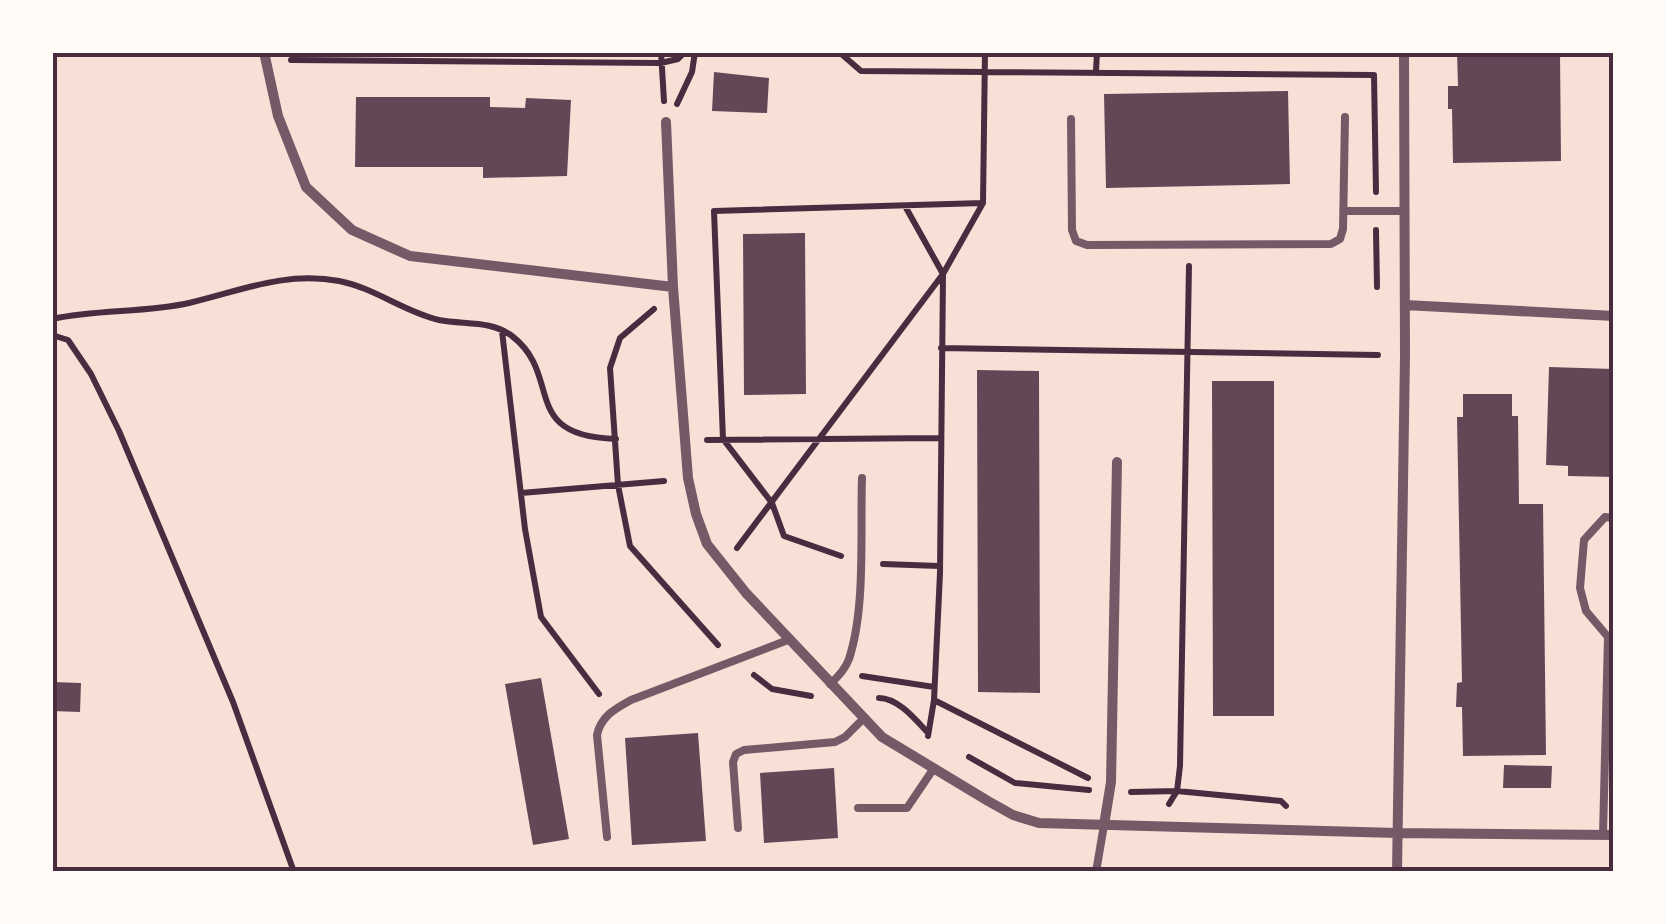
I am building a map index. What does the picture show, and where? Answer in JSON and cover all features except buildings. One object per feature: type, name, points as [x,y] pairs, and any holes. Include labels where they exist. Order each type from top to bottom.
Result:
[{"type":"street","points":[[1397,872],[1405,305],[1404,52]]},
{"type":"street","points":[[264,56],[278,116],[306,188],[352,230],[410,256],[673,287]]},
{"type":"street","points":[[666,122],[673,287],[688,478],[696,514],[708,544],[724,565],[788,640],[882,737],[1013,814],[1039,822],[1608,835]]},
{"type":"street","points":[[1405,305],[1614,316]]},
{"type":"street","points":[[1104,825],[1110,791],[1117,462]]},
{"type":"lane","points":[[1071,118],[1072,230],[1076,241],[1087,246],[1331,244],[1340,239],[1344,211],[1345,116]]},
{"type":"lane","points":[[1344,211],[1404,211]]},
{"type":"lane","points":[[830,684],[845,667],[856,614],[862,478]]},
{"type":"lane","points":[[1608,835],[1610,637],[1586,611],[1580,588],[1584,540],[1605,517],[1614,518]]},
{"type":"lane","points":[[607,836],[597,735],[600,723],[612,711],[788,640]]},
{"type":"lane","points":[[738,828],[733,762],[736,754],[744,750],[835,742],[862,720]]},
{"type":"lane","points":[[858,808],[907,808],[934,768]]},
{"type":"lane","points":[[1096,872],[1104,825]]},
{"type":"path","points":[[455,52],[455,64]]},
{"type":"path","points":[[660,52],[666,122]]},
{"type":"path","points":[[264,56],[455,64],[661,63],[678,60],[686,52]]},
{"type":"path","points":[[666,122],[688,82],[695,52]]},
{"type":"path","points":[[840,52],[860,71],[1374,75],[1375,123]]},
{"type":"path","points":[[724,565],[942,274],[983,203],[985,52]]},
{"type":"path","points":[[1096,72],[1097,52]]},
{"type":"path","points":[[940,566],[860,563],[784,536],[772,503],[723,439],[714,211],[983,203]]},
{"type":"path","points":[[906,206],[942,274],[940,566],[934,700],[922,761]]},
{"type":"path","points":[[1169,804],[1177,791],[1189,245]]},
{"type":"path","points":[[52,319],[100,310],[187,304],[255,284],[301,278],[340,281],[382,294],[438,320],[464,321],[502,331],[526,350],[548,404],[566,429],[589,438],[616,439]]},
{"type":"path","points":[[673,287],[620,338],[610,368],[618,485],[630,546],[710,638],[772,689],[843,699],[888,698],[912,715],[928,734],[946,744]]},
{"type":"path","points":[[502,331],[541,618],[612,711]]},
{"type":"path","points":[[52,334],[68,340],[84,363],[119,431],[233,702],[294,872]]},
{"type":"path","points":[[941,348],[1378,355]]},
{"type":"path","points":[[685,441],[940,438]]},
{"type":"path","points":[[521,493],[688,478]]},
{"type":"path","points":[[845,667],[867,679],[934,687]]},
{"type":"path","points":[[934,700],[1110,791],[1144,802]]},
{"type":"path","points":[[963,754],[1015,783],[1282,801],[1296,817]]},
{"type":"path","points":[[1157,803],[1180,804]]},
{"type":"path","points":[[1220,806],[1302,808]]}]
